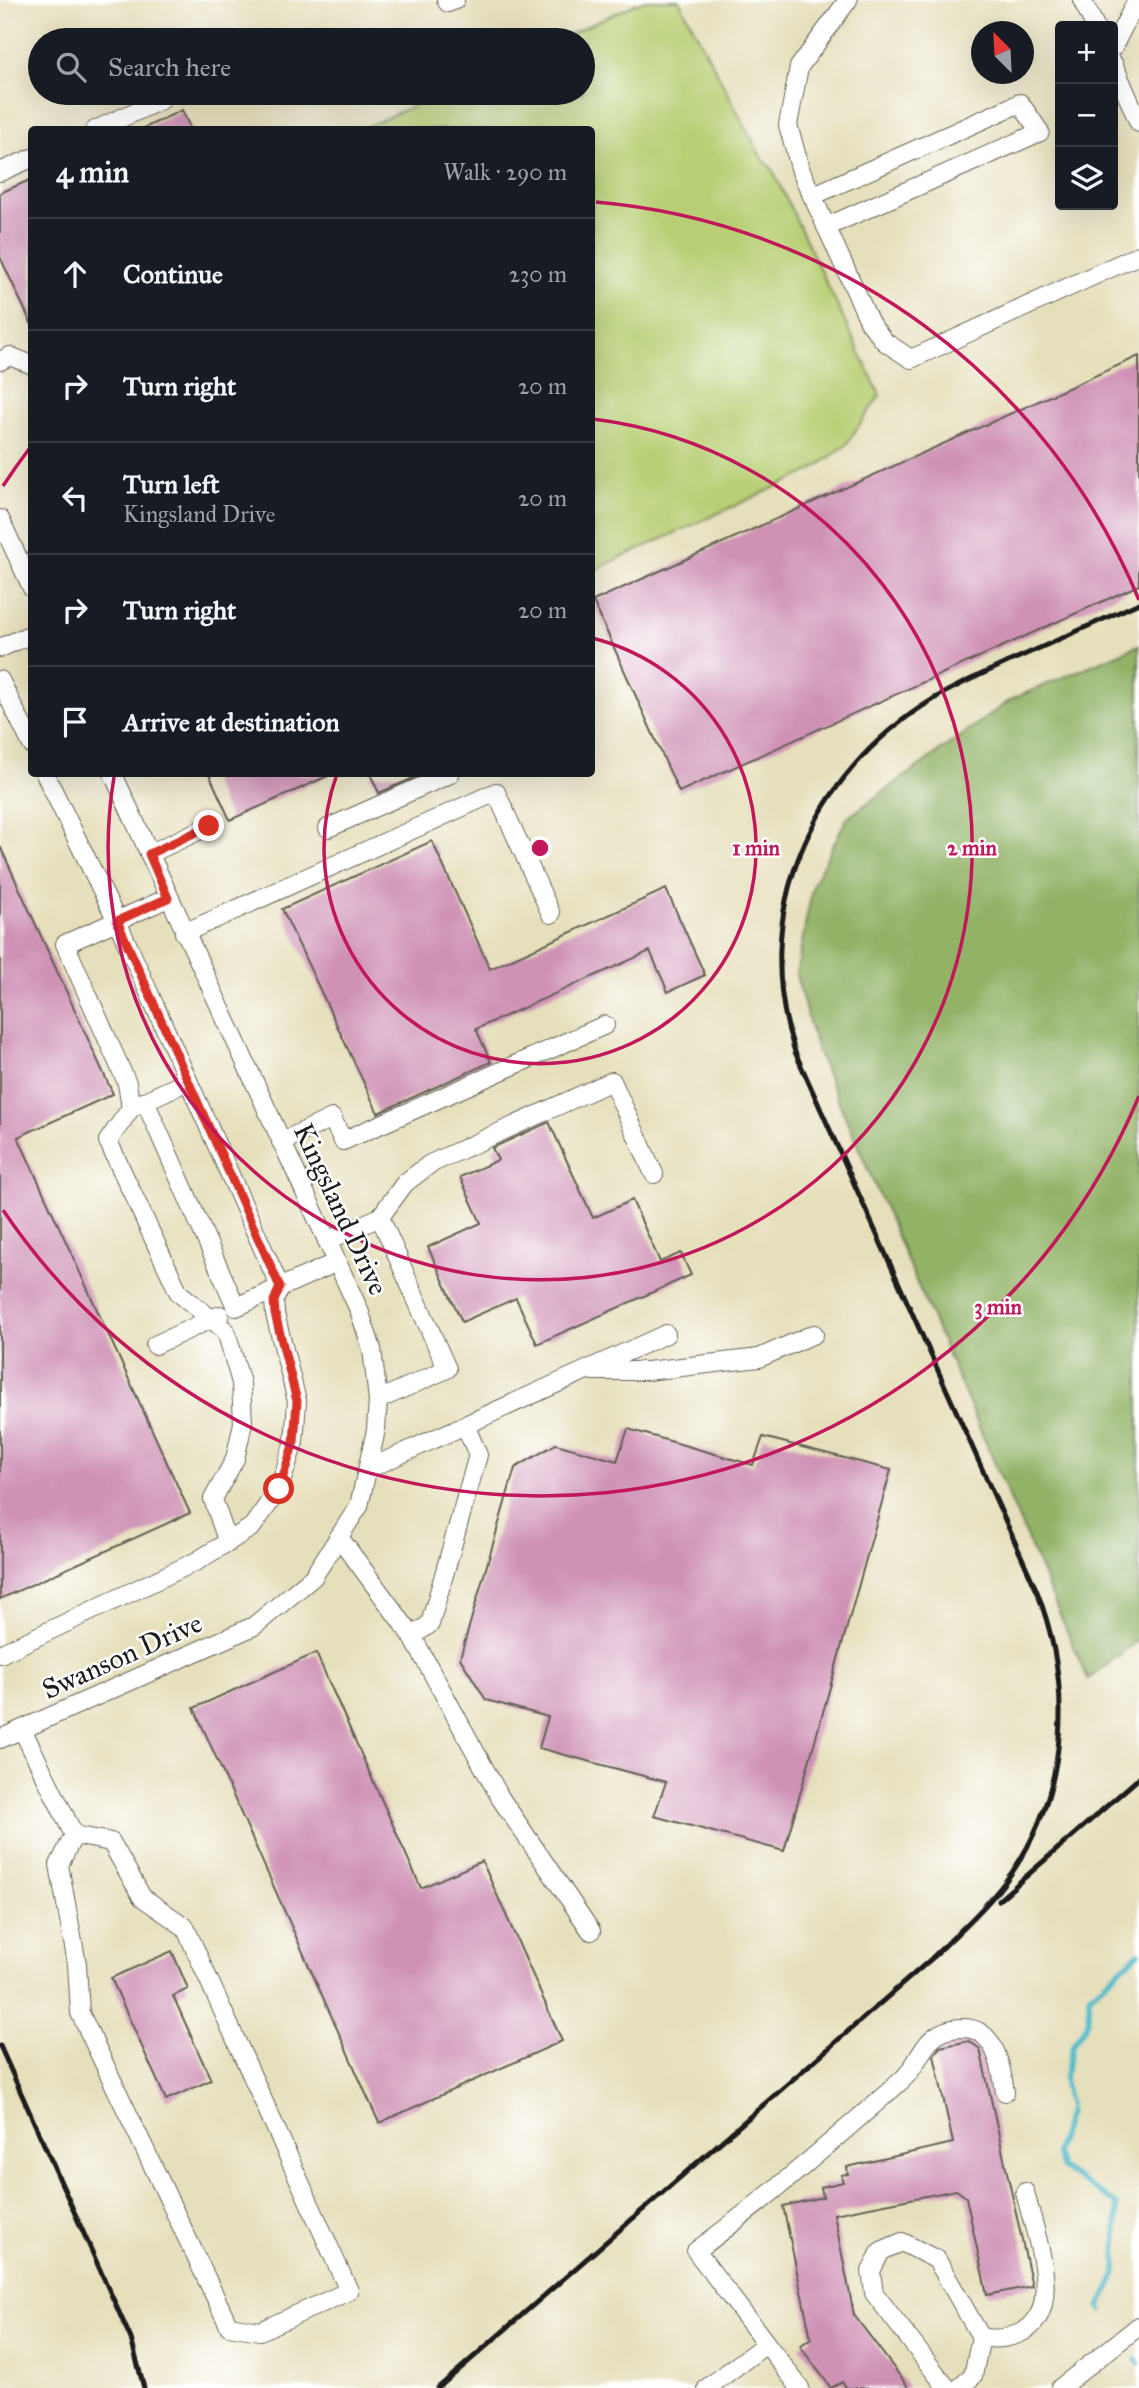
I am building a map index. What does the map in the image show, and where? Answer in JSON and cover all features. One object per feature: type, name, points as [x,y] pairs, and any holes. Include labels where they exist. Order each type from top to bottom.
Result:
[{"type":"street","points":[[446,0],[448,3],[455,0]]},
{"type":"street","points":[[848,0],[799,66],[788,125],[801,171],[812,196],[870,323],[885,342],[911,359],[1139,255]]},
{"type":"street","points":[[1082,0],[1092,21]]},
{"type":"street","points":[[1118,37],[1137,0]]},
{"type":"street","points":[[1118,75],[1139,123]]},
{"type":"street","points":[[812,196],[1020,103],[1040,132],[826,227]]},
{"type":"street","points":[[104,126],[151,105]]},
{"type":"street","points":[[0,172],[28,160]]},
{"type":"street","points":[[0,361],[10,356],[28,363]]},
{"type":"street","points":[[0,519],[28,579]]},
{"type":"street","points":[[0,648],[28,636]]},
{"type":"street","points":[[0,680],[28,737]]},
{"type":"street","points":[[0,1654],[197,1561],[252,1527],[279,1489],[294,1442],[297,1401],[275,1314],[274,1301],[280,1287],[117,921],[46,777]]},
{"type":"street","name":"Kingsland Drive","points":[[114,777],[359,1310],[372,1349],[378,1400],[368,1469],[359,1506],[313,1577],[254,1626],[228,1638]]},
{"type":"street","points":[[328,828],[443,777]]},
{"type":"street","points":[[184,933],[496,792],[551,914]]},
{"type":"street","points":[[149,854],[209,826]]},
{"type":"street","points":[[168,898],[65,944],[127,1083],[236,1307]]},
{"type":"street","points":[[281,1142],[332,1118],[343,1141],[605,1024]]},
{"type":"street","points":[[188,1081],[138,1105],[108,1141],[179,1293],[213,1318],[226,1332],[241,1383],[243,1423],[235,1459],[213,1499],[228,1543]]},
{"type":"street","points":[[327,1241],[380,1217],[405,1183],[430,1164],[611,1082],[654,1174]]},
{"type":"street","points":[[378,1400],[447,1369],[380,1217]]},
{"type":"street","points":[[155,1345],[337,1262]]},
{"type":"street","points":[[368,1469],[666,1334]]},
{"type":"street","points":[[585,1371],[647,1371],[760,1358],[814,1334]]},
{"type":"street","points":[[412,1636],[430,1624],[478,1455],[465,1425]]},
{"type":"street","points":[[339,1536],[412,1636],[501,1799],[591,1931]]},
{"type":"street","name":"Swanson Drive","points":[[0,1740],[228,1638]]},
{"type":"street","points":[[23,1729],[74,1835]]},
{"type":"street","points":[[74,1835],[111,1842],[142,1897],[185,1927],[349,2291],[260,2331],[229,2326],[80,2012],[77,1964],[59,1865],[74,1835]]},
{"type":"street","points":[[800,2388],[696,2250],[753,2209],[906,2077],[920,2052],[934,2035],[954,2028],[983,2035],[997,2050],[1005,2092]]},
{"type":"street","points":[[981,2337],[995,2340],[1014,2335],[1031,2329],[1042,2316],[1046,2299],[1043,2276],[1025,2192]]},
{"type":"street","points":[[947,2388],[874,2292],[871,2271],[881,2251],[902,2242],[937,2260],[981,2337],[973,2376],[959,2388]]},
{"type":"street","points":[[1060,2388],[1139,2326]]},
{"type":"street","points":[[707,2388],[766,2344]]},
{"type":"green space","points":[[644,0],[679,0],[761,157],[772,169],[880,395],[845,446],[811,471],[595,570],[595,126],[368,126],[415,105],[595,105],[595,28],[583,28]]},
{"type":"green space","points":[[1139,645],[1139,1639],[1088,1680],[817,1051],[796,975],[813,884],[847,818],[1012,699]]},
{"type":"building","points":[[182,110],[189,126],[148,126]]},
{"type":"building","points":[[28,181],[28,316],[0,257],[0,193]]},
{"type":"building","points":[[1139,356],[1139,585],[679,792],[595,605],[595,600]]},
{"type":"building","points":[[210,777],[325,777],[230,820]]},
{"type":"building","points":[[371,777],[416,777],[379,793]]},
{"type":"building","points":[[432,841],[490,969],[666,889],[705,975],[668,992],[650,951],[476,1029],[491,1062],[378,1113],[282,909]]},
{"type":"building","points":[[0,846],[113,1094],[18,1137],[190,1513],[0,1599]]},
{"type":"building","points":[[549,1122],[593,1218],[632,1200],[660,1262],[681,1253],[691,1275],[537,1344],[516,1298],[462,1322],[428,1247],[481,1223],[460,1177],[498,1160],[492,1148]]},
{"type":"building","points":[[628,1429],[753,1465],[763,1437],[891,1470],[784,1851],[654,1816],[666,1782],[539,1748],[548,1717],[486,1700],[460,1658],[515,1468],[556,1444],[617,1461]]},
{"type":"building","points":[[316,1653],[421,1888],[482,1861],[562,2041],[379,2123],[194,1708]]},
{"type":"building","points":[[172,1951],[188,1989],[173,1996],[211,2080],[166,2100],[111,1978]]},
{"type":"building","points":[[969,2041],[980,2049],[1032,2286],[987,2295],[966,2197],[956,2190],[834,2214],[854,2315],[909,2388],[847,2388],[842,2382],[831,2388],[800,2346],[811,2338],[783,2206],[823,2197],[821,2187],[843,2182],[841,2175],[848,2174],[847,2167],[953,2143],[934,2055],[940,2047]]},
{"type":"waterway","points":[[1102,2311],[1100,2307],[1116,2273],[1117,2204],[1062,2168],[1056,2153],[1069,2109],[1064,2078],[1073,2044],[1088,2022],[1089,1996],[1139,1953]]},
{"type":"railway","points":[[933,1957],[995,1894],[1013,1871],[1032,1838],[1046,1804],[1055,1769],[1060,1696],[1056,1660],[1036,1589],[795,1052],[783,1000],[780,949],[786,899],[801,852],[823,808],[853,767],[889,731],[932,700],[960,685],[1139,603]]},
{"type":"railway","points":[[999,1900],[1139,1778]]},
{"type":"railway","points":[[438,2388],[938,1953]]},
{"type":"railway","points":[[0,2046],[131,2339],[144,2388]]},
{"type":"route","points":[[209,826],[149,854],[168,898],[117,921],[280,1287],[274,1301],[275,1314],[297,1401],[294,1442],[279,1489]]}]
